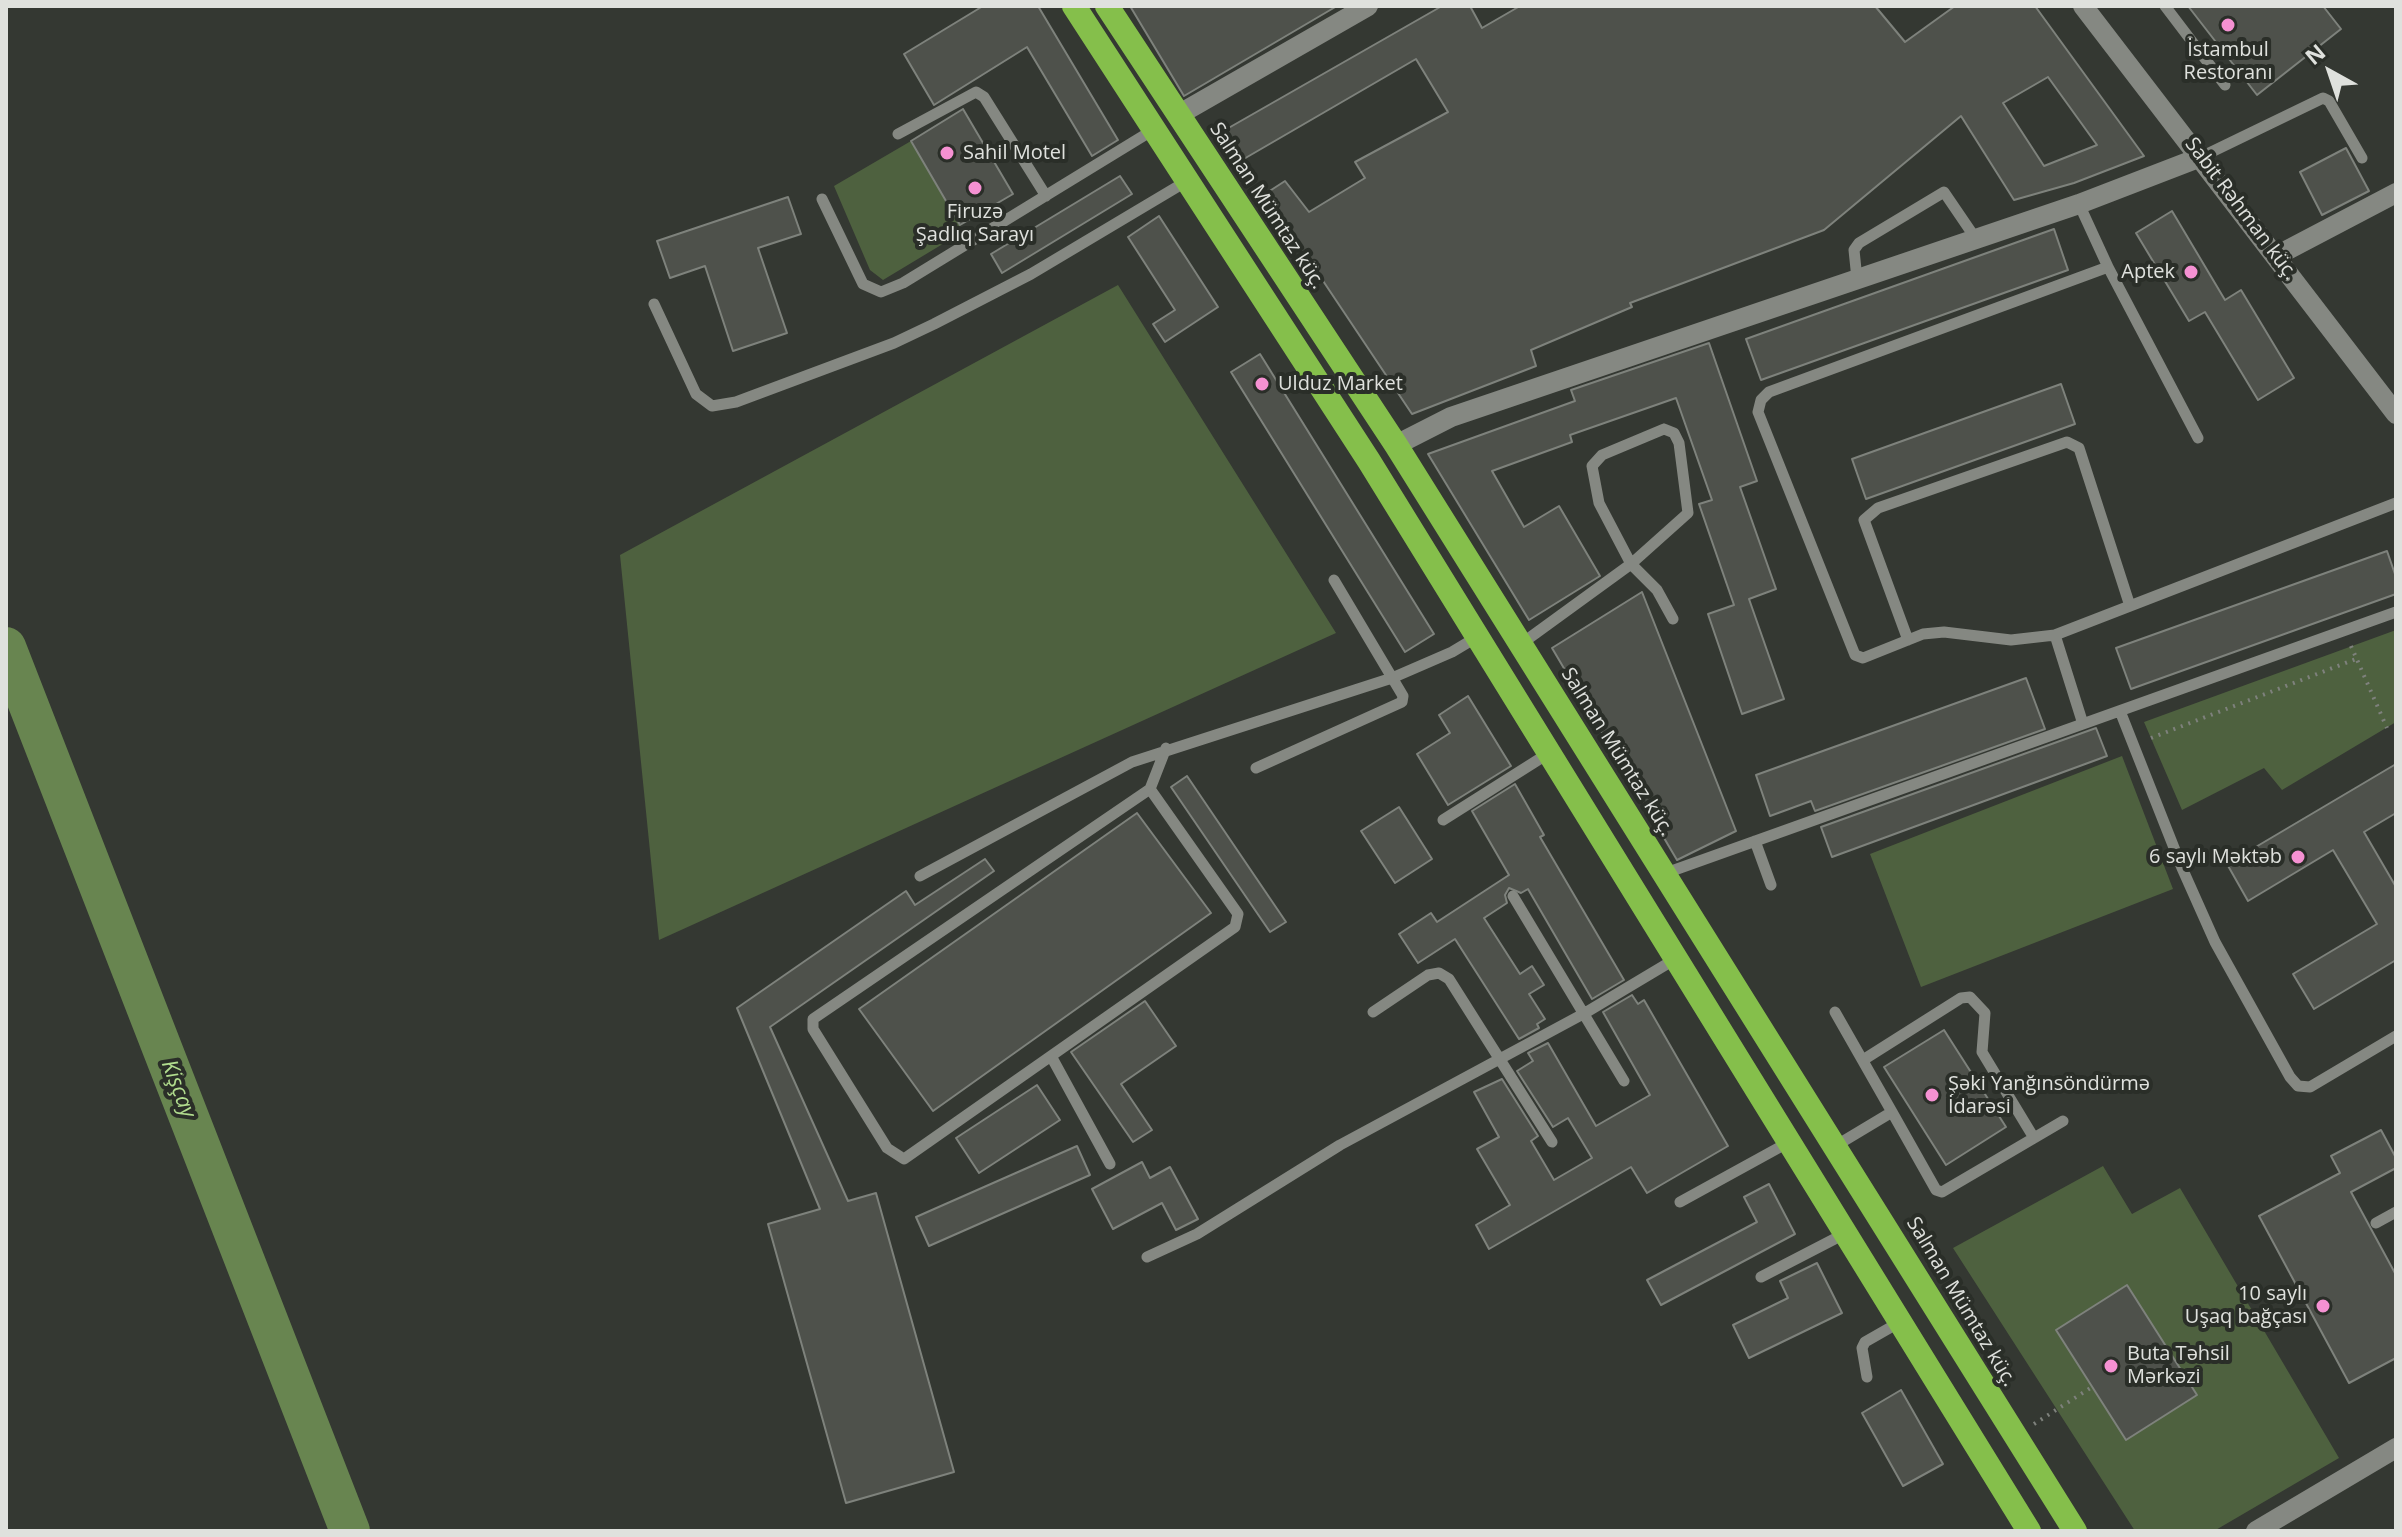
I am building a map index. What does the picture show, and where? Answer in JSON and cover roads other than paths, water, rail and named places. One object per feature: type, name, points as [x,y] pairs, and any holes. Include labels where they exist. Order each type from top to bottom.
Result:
[{"type":"highway","points":[[1074,6],[1369,461],[2029,1531]]},
{"type":"highway","name":"Salman Mümtaz küç.","points":[[1107,6],[1396,445],[1837,1145],[2075,1531]]},
{"type":"highway","points":[[1477,637],[1505,620]]},
{"type":"highway","points":[[1531,723],[1560,706]]},
{"type":"highway","points":[[1806,1165],[1837,1145]]},
{"type":"street","points":[[1178,115],[1368,6]]},
{"type":"street","name":"Sabit Rəhman küç.","points":[[2083,6],[2396,414]]},
{"type":"street","points":[[1396,445],[1451,417],[2079,204],[2201,157]]},
{"type":"street","points":[[2276,256],[2396,193]]},
{"type":"street","points":[[2256,1531],[2396,1448]]},
{"type":"lane","points":[[2165,6],[2225,85]]},
{"type":"lane","points":[[898,134],[976,92],[984,97],[1046,196]]},
{"type":"lane","points":[[2201,157],[2323,98],[2329,101],[2362,158]]},
{"type":"lane","points":[[822,199],[863,284],[881,292],[903,283],[1153,130]]},
{"type":"lane","points":[[654,304],[696,394],[712,406],[736,402],[921,330],[1031,274],[1187,181]]},
{"type":"lane","points":[[1857,279],[1854,250],[1859,243],[1944,192],[1976,239]]},
{"type":"lane","points":[[2079,204],[2108,267],[2198,438]]},
{"type":"lane","points":[[2108,267],[1769,392],[1761,400],[1758,412],[1850,648],[1863,658],[1908,640],[1944,632],[2011,640],[2055,635],[2396,503]]},
{"type":"lane","points":[[1521,644],[1631,564],[1688,513],[1679,443],[1674,433],[1664,429],[1602,455],[1592,466],[1599,503],[1631,564],[1657,590],[1673,619]]},
{"type":"lane","points":[[1908,640],[1864,520],[1878,508],[2067,442],[2079,448],[2130,606]]},
{"type":"lane","points":[[1256,768],[1397,706],[1403,696],[1334,580]]},
{"type":"lane","points":[[1666,873],[2396,612]]},
{"type":"lane","points":[[2055,635],[2083,724]]},
{"type":"lane","points":[[920,876],[1132,762],[1166,748],[1392,678],[1477,637]]},
{"type":"lane","points":[[2120,711],[2215,942],[2290,1077],[2298,1086],[2310,1087],[2396,1036]]},
{"type":"lane","points":[[1150,789],[1238,914],[1235,927],[904,1159],[887,1148],[813,1029],[813,1019],[1150,789],[1166,748]]},
{"type":"lane","points":[[1443,820],[1549,753]]},
{"type":"lane","points":[[1755,841],[1771,885]]},
{"type":"lane","points":[[1513,896],[1624,1081]]},
{"type":"lane","points":[[1147,1257],[1197,1234],[1340,1145],[1585,1013],[1677,958]]},
{"type":"lane","points":[[1373,1012],[1428,975],[1439,973],[1449,979],[1552,1142]]},
{"type":"lane","points":[[1863,1060],[1961,998],[1970,997],[1985,1013],[1982,1052],[2034,1138]]},
{"type":"lane","points":[[1835,1012],[1936,1190],[1942,1192],[2063,1121]]},
{"type":"lane","points":[[1051,1056],[1110,1164]]},
{"type":"lane","points":[[1837,1145],[1892,1112]]},
{"type":"lane","points":[[1680,1202],[1791,1141]]},
{"type":"lane","points":[[2376,1223],[2396,1212]]},
{"type":"lane","points":[[1761,1277],[1846,1233]]},
{"type":"lane","points":[[1867,1377],[1862,1348],[1865,1342],[1900,1322]]},
{"type":"waterway","name":"Kişçay","points":[[6,647],[350,1531]]},
{"type":"place","name":"İstambul Restoranı","points":[[2228,25]]},
{"type":"place","name":"Sahil Motel","points":[[947,153]]},
{"type":"place","name":"Firuzə Şadlıq Sarayı","points":[[975,188]]},
{"type":"place","name":"Aptek","points":[[2191,272]]},
{"type":"place","name":"Ulduz Market","points":[[1262,384]]},
{"type":"place","name":"6 saylı Məktəb","points":[[2298,857]]},
{"type":"place","name":"Şəki Yanğınsöndürmə İdarəsi","points":[[1932,1095]]},
{"type":"place","name":"10 saylı Uşaq bağçası","points":[[2323,1306]]},
{"type":"place","name":"Buta Təhsil Mərkəzi","points":[[2111,1366]]}]
